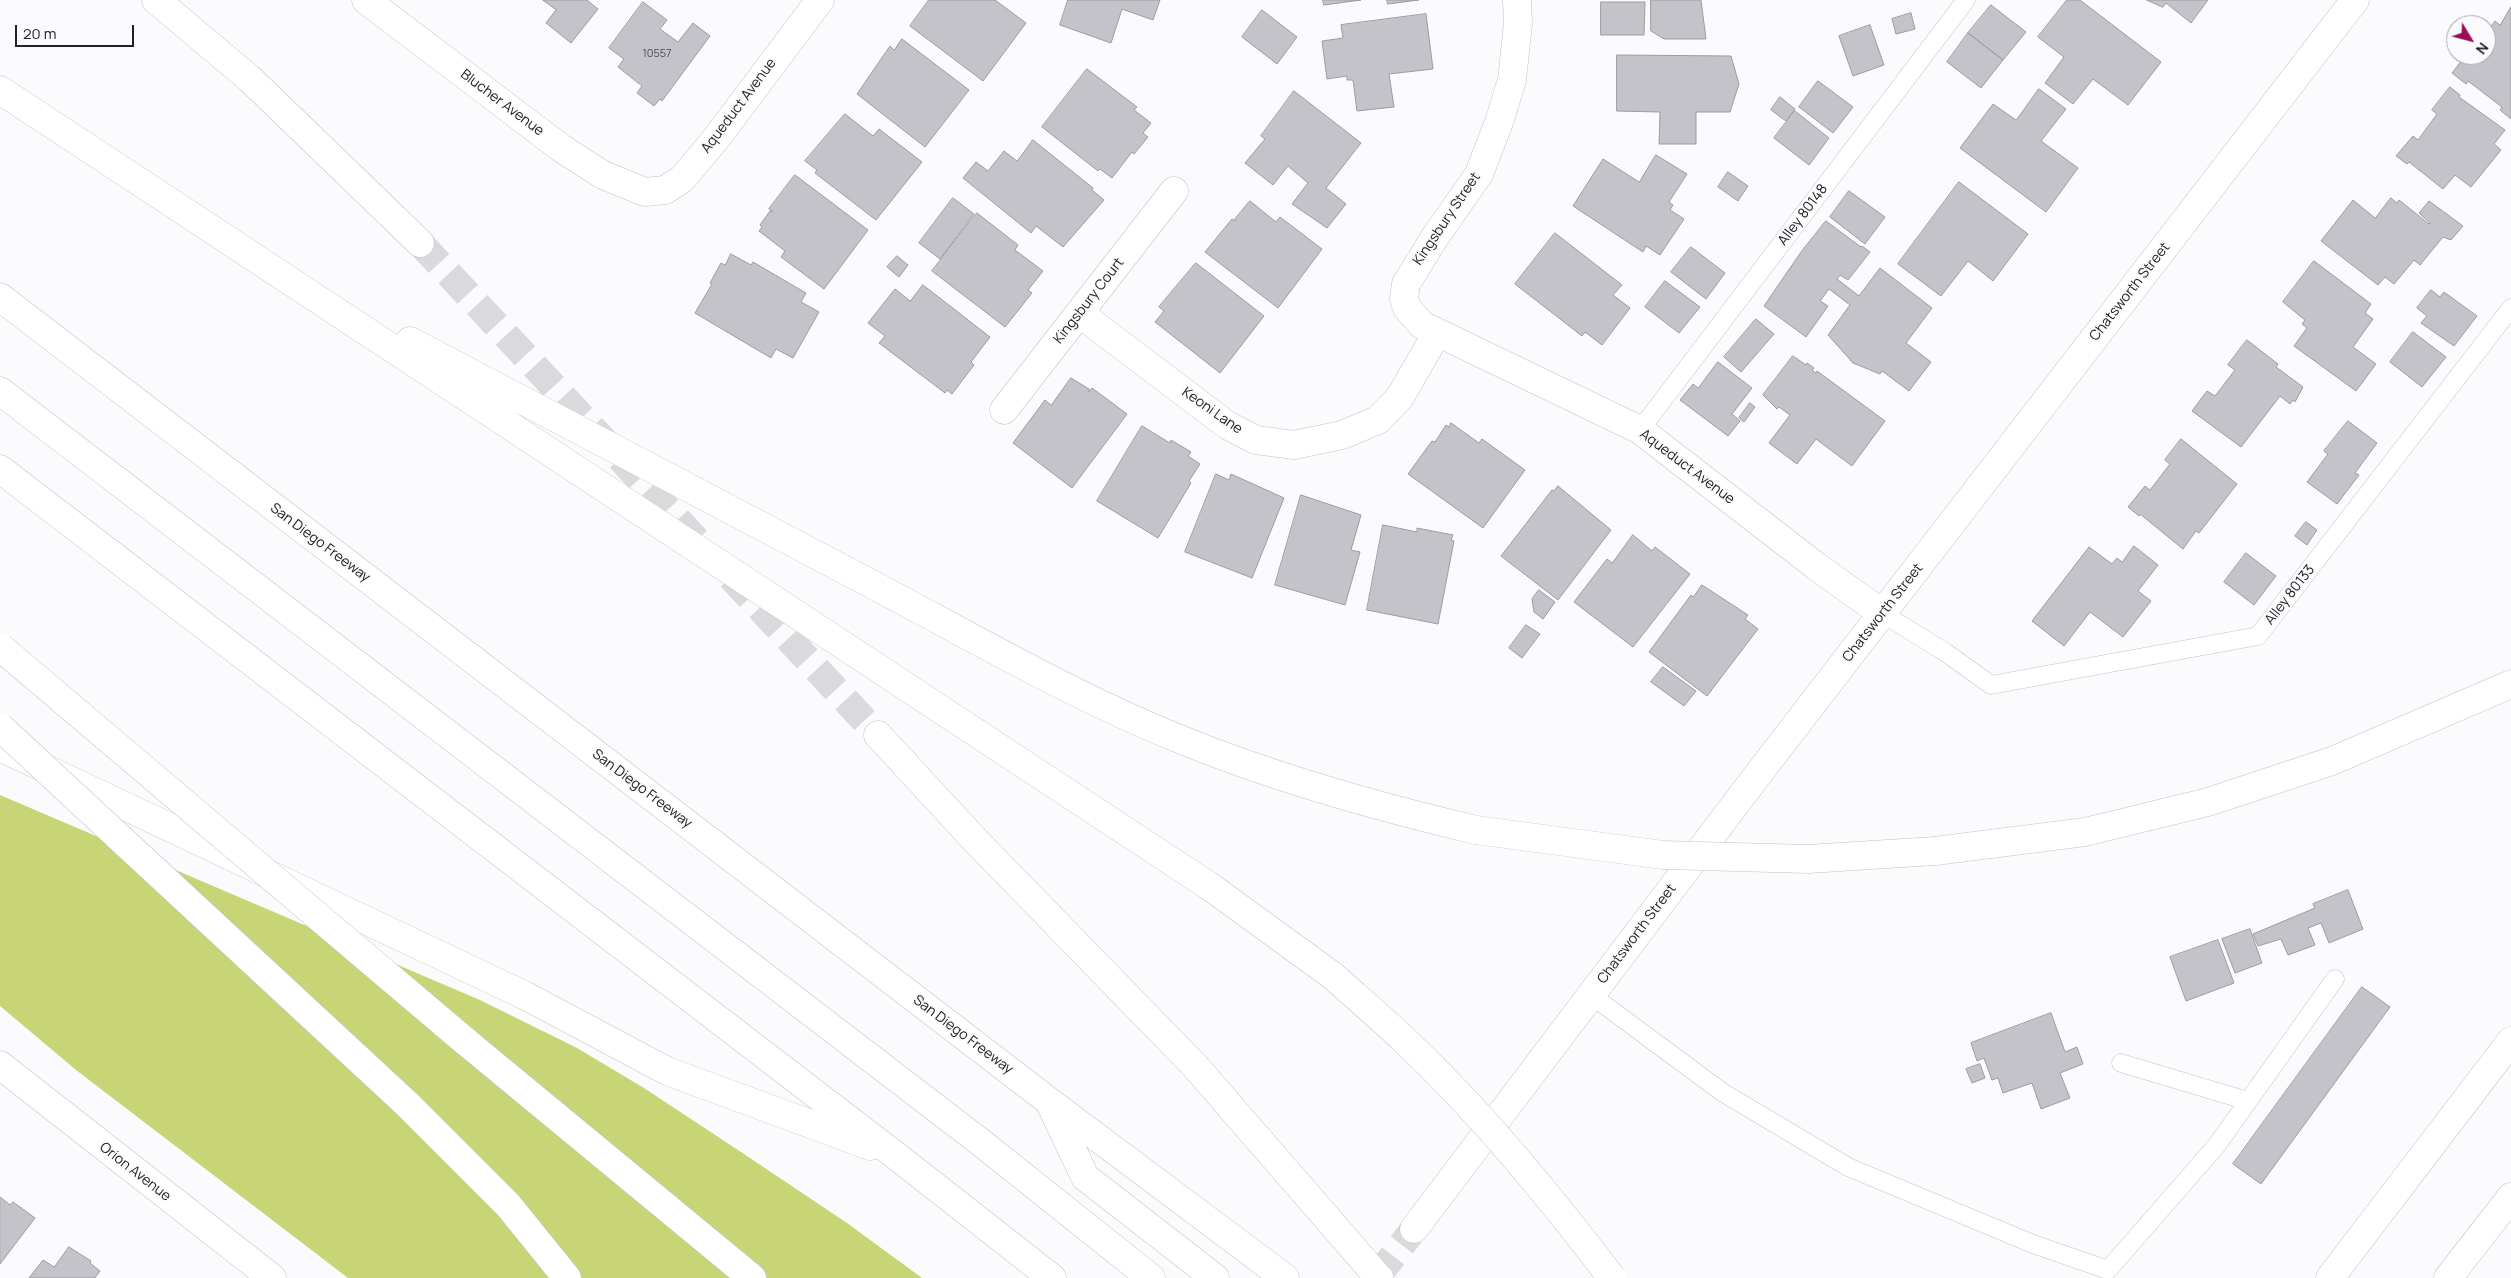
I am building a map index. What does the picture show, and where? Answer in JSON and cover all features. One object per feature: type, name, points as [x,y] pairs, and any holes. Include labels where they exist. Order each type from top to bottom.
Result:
[{"type":"main road","points":[[156,0],[250,79],[420,244]]},
{"type":"main road","name":"Blucher Avenue","points":[[366,0],[561,148],[603,175],[645,192]]},
{"type":"main road","name":"Aqueduct Avenue","points":[[645,192],[665,190],[682,179],[715,140],[820,0]]},
{"type":"main road","name":"Chatsworth Street","points":[[1414,1228],[2355,0]]},
{"type":"main road","name":"Kingsbury Street","points":[[1404,299],[1406,284],[1413,270],[1479,174],[1499,122],[1512,80],[1517,12]]},
{"type":"main road","points":[[0,90],[1212,888],[1333,976],[1402,1038],[1504,1144],[1554,1202],[1612,1278]]},
{"type":"main road","name":"Kingsbury Court","points":[[1004,410],[1174,191]]},
{"type":"main road","points":[[265,265],[931,615],[1057,685],[1176,738],[1280,777],[1386,808],[1476,830],[1663,855],[1808,859],[1935,851],[2085,832],[2208,802],[2332,761],[2511,684]]},
{"type":"main road","name":"San Diego Freeway","points":[[0,297],[1050,1102],[1285,1278]]},
{"type":"main road","name":"Aqueduct Avenue","points":[[1404,299],[1406,308],[1416,321],[1437,333],[1640,430],[1816,566],[1883,614]]},
{"type":"main road","name":"Keoni Lane","points":[[1079,313],[1227,424],[1256,440],[1294,446],[1342,435],[1378,420],[1400,397],[1437,333]]},
{"type":"main road","points":[[0,391],[948,1117],[1146,1274]]},
{"type":"main road","points":[[0,468],[895,1155],[1052,1278]]},
{"type":"main road","points":[[0,647],[457,1034],[752,1278]]},
{"type":"main road","points":[[0,727],[408,1105],[508,1205],[567,1278]]},
{"type":"main road","points":[[878,735],[975,840],[1195,1066],[1379,1278]]},
{"type":"main road","points":[[0,747],[526,996],[667,1071],[895,1155]]},
{"type":"main road","points":[[2330,1278],[2511,1041]]},
{"type":"main road","name":"Orion Avenue","points":[[0,1065],[272,1278]]},
{"type":"main road","points":[[1050,1102],[1085,1177],[1215,1278]]},
{"type":"main road","points":[[2448,1278],[2511,1197]]},
{"type":"lane","name":"Alley 80148","points":[[1640,430],[1966,0]]},
{"type":"lane","name":"Alley 80133","points":[[1883,614],[1945,652],[1990,685],[2258,636],[2511,308]]},
{"type":"lane","points":[[1591,995],[1722,1092],[1848,1167],[2105,1274],[2217,1145],[2335,979]]},
{"type":"lane","points":[[2121,1063],[2248,1101]]},
{"type":"green space","points":[[0,795],[480,1000],[577,1048],[644,1088],[744,1154],[847,1223],[922,1278],[348,1278],[76,1070],[0,1006]]},
{"type":"building","points":[[543,0],[587,0],[598,9],[571,43],[546,23],[556,10]]},
{"type":"building","points":[[929,0],[995,0],[1026,23],[983,81],[910,26]]},
{"type":"building","points":[[1068,0],[1160,0],[1153,20],[1122,9],[1111,43],[1060,25]]},
{"type":"building","points":[[1323,0],[1361,0],[1324,5]]},
{"type":"building","points":[[1387,0],[1419,0],[1388,4]]},
{"type":"building","points":[[1651,0],[1701,0],[1706,39],[1664,39],[1651,31]]},
{"type":"building","points":[[2067,0],[2080,0],[2161,62],[2128,105],[2093,79],[2073,104],[2045,83],[2064,57],[2038,37]]},
{"type":"building","points":[[2147,0],[2208,0],[2191,23],[2166,3],[2163,7]]},
{"type":"building","points":[[643,2],[667,20],[660,29],[678,42],[693,23],[710,36],[662,101],[660,99],[654,106],[637,93],[642,86],[618,67],[624,59],[609,48]]},
{"type":"building","points":[[1601,2],[1645,2],[1644,35],[1601,35]]},
{"type":"building","points":[[1991,5],[2026,32],[2003,60],[1968,33]]},
{"type":"building","points":[[2511,7],[2511,119],[2500,110],[2502,107],[2468,81],[2466,84],[2452,73],[2458,65],[2496,65],[2496,22],[2500,25]]},
{"type":"building","points":[[1262,10],[1297,37],[1277,64],[1242,37]]},
{"type":"building","points":[[1911,13],[1915,29],[1896,34],[1892,19]]},
{"type":"building","points":[[1426,14],[1433,69],[1389,74],[1394,107],[1357,111],[1353,80],[1347,80],[1347,76],[1327,79],[1322,41],[1343,38],[1341,25]]},
{"type":"building","points":[[1870,25],[1884,65],[1853,76],[1839,36]]},
{"type":"building","points":[[1968,33],[2003,60],[1981,88],[1947,62]]},
{"type":"building","points":[[902,39],[969,90],[925,147],[857,94],[890,46],[894,50]]},
{"type":"building","points":[[1617,55],[1731,56],[1739,84],[1730,112],[1696,112],[1696,144],[1659,144],[1660,112],[1617,111]]},
{"type":"building","points":[[1087,69],[1137,107],[1134,110],[1151,123],[1143,133],[1148,137],[1134,154],[1132,152],[1112,178],[1100,169],[1098,171],[1042,127]]},
{"type":"building","points":[[1818,81],[1853,107],[1833,133],[1799,107]]},
{"type":"building","points":[[2450,87],[2460,95],[2459,97],[2505,130],[2494,144],[2501,150],[2471,187],[2455,175],[2443,189],[2409,162],[2407,164],[2396,156],[2413,136],[2418,140],[2437,114],[2432,110]]},
{"type":"building","points":[[2039,89],[2066,109],[2041,141],[2078,168],[2046,212],[1960,148],[1993,104],[2016,120]]},
{"type":"building","points":[[1294,91],[1361,143],[1326,188],[1346,204],[1327,228],[1292,204],[1308,183],[1288,166],[1273,185],[1245,163],[1265,139],[1261,136]]},
{"type":"building","points":[[1780,97],[1795,109],[1786,121],[1771,110]]},
{"type":"building","points":[[1795,111],[1829,138],[1809,165],[1774,138]]},
{"type":"building","points":[[845,114],[873,136],[879,129],[922,162],[876,220],[815,173],[817,170],[805,161]]},
{"type":"building","points":[[1033,140],[1093,188],[1092,190],[1104,200],[1063,247],[1036,226],[1031,233],[963,178],[976,162],[988,171],[1004,151],[1017,161]]},
{"type":"building","points":[[1656,155],[1687,174],[1669,202],[1673,205],[1670,210],[1684,219],[1660,255],[1646,246],[1643,252],[1573,206],[1603,159],[1639,182]]},
{"type":"building","points":[[1728,172],[1748,186],[1738,201],[1718,187]]},
{"type":"building","points":[[795,175],[868,230],[824,289],[781,257],[785,251],[759,231],[762,227],[760,225],[770,211],[773,212],[769,209]]},
{"type":"building","points":[[1959,182],[2028,234],[1993,281],[1968,261],[1941,296],[1898,264]]},
{"type":"building","points":[[1849,191],[1885,217],[1865,244],[1830,217]]},
{"type":"building","points":[[953,198],[974,214],[940,259],[919,243]]},
{"type":"building","points":[[2391,198],[2397,203],[2399,200],[2429,224],[2419,213],[2429,201],[2463,226],[2451,240],[2443,237],[2420,265],[2414,260],[2394,284],[2385,277],[2378,285],[2321,241],[2353,200],[2375,218]]},
{"type":"building","points":[[1250,201],[1276,222],[1280,217],[1322,249],[1278,308],[1205,252],[1232,219],[1235,221]]},
{"type":"building","points":[[977,213],[1018,245],[1015,250],[1043,271],[1028,290],[1032,293],[1005,327],[932,271]]},
{"type":"building","points":[[1826,221],[1870,252],[1848,280],[1840,275],[1837,279],[1859,296],[1880,268],[1932,308],[1906,343],[1931,362],[1909,391],[1882,371],[1880,374],[1853,363],[1828,335],[1850,305],[1829,289],[1820,301],[1828,306],[1806,337],[1764,306],[1801,252]]},
{"type":"building","points":[[1555,233],[1622,285],[1613,295],[1630,308],[1602,345],[1585,332],[1582,336],[1515,284]]},
{"type":"building","points":[[1691,247],[1725,273],[1706,299],[1671,272]]},
{"type":"building","points":[[731,254],[751,265],[753,262],[806,293],[801,302],[819,312],[793,358],[776,349],[771,358],[695,313],[712,284],[710,283],[721,263],[725,265]]},
{"type":"building","points":[[897,256],[908,265],[899,277],[887,267]]},
{"type":"building","points":[[2314,261],[2371,304],[2365,313],[2373,319],[2353,347],[2376,364],[2356,391],[2294,346],[2307,328],[2302,324],[2305,320],[2283,302]]},
{"type":"building","points":[[1196,263],[1264,316],[1220,373],[1155,322],[1164,311],[1159,307]]},
{"type":"building","points":[[1665,281],[1700,307],[1679,333],[1645,307]]},
{"type":"building","points":[[923,285],[990,337],[971,362],[974,365],[952,394],[947,390],[945,393],[879,343],[885,336],[868,323],[895,289],[910,301]]},
{"type":"building","points":[[2431,290],[2440,297],[2444,292],[2477,316],[2454,346],[2421,323],[2427,316],[2417,308]]},
{"type":"building","points":[[1756,319],[1774,334],[1741,372],[1724,357]]},
{"type":"building","points":[[2413,332],[2446,357],[2422,387],[2390,362]]},
{"type":"building","points":[[2247,340],[2278,364],[2276,367],[2303,387],[2295,402],[2293,400],[2290,404],[2280,396],[2241,447],[2192,411],[2207,391],[2215,396],[2235,370],[2228,365]]},
{"type":"building","points":[[1793,356],[1806,365],[1807,363],[1814,368],[1812,370],[1816,373],[1817,371],[1885,421],[1852,466],[1816,439],[1797,464],[1769,443],[1790,415],[1779,407],[1777,409],[1763,395]]},
{"type":"building","points":[[1718,362],[1752,388],[1732,414],[1740,421],[1728,436],[1680,400],[1693,384],[1698,388]]},
{"type":"building","points":[[1071,378],[1089,389],[1089,392],[1092,388],[1127,414],[1072,488],[1013,443],[1045,400],[1051,405]]},
{"type":"building","points":[[1750,403],[1755,407],[1744,422],[1739,418]]},
{"type":"building","points":[[2348,421],[2377,443],[2355,473],[2359,475],[2337,504],[2307,482],[2328,454],[2324,451]]},
{"type":"building","points":[[1451,423],[1479,443],[1482,439],[1525,470],[1483,528],[1408,474],[1432,441],[1435,442],[1446,425],[1449,427]]},
{"type":"building","points":[[1142,426],[1170,443],[1171,440],[1191,452],[1188,456],[1200,464],[1189,481],[1191,483],[1158,538],[1097,501]]},
{"type":"building","points":[[2181,439],[2237,484],[2199,533],[2196,531],[2183,549],[2140,514],[2139,516],[2128,507],[2145,486],[2150,490],[2170,464],[2165,460]]},
{"type":"building","points":[[1216,474],[1229,480],[1231,474],[1284,498],[1252,578],[1185,552]]},
{"type":"building","points":[[1558,486],[1611,530],[1558,600],[1501,556],[1552,490],[1554,491]]},
{"type":"building","points":[[1301,495],[1361,515],[1351,550],[1360,552],[1345,605],[1275,585]]},
{"type":"building","points":[[2306,522],[2317,530],[2307,545],[2295,536]]},
{"type":"building","points":[[1383,525],[1417,532],[1417,528],[1453,535],[1451,540],[1454,541],[1438,624],[1367,610]]},
{"type":"building","points":[[1633,535],[1652,551],[1655,547],[1690,574],[1633,647],[1574,602],[1607,559],[1612,563]]},
{"type":"building","points":[[2134,546],[2158,565],[2138,591],[2151,601],[2123,637],[2090,612],[2064,646],[2032,621],[2089,547],[2112,564],[2117,558],[2122,562]]},
{"type":"building","points":[[2246,553],[2276,576],[2254,605],[2224,582]]},
{"type":"building","points":[[1702,585],[1748,615],[1745,619],[1758,629],[1707,696],[1649,652],[1691,595],[1693,597]]},
{"type":"building","points":[[1539,590],[1555,602],[1543,619],[1534,612],[1532,599]]},
{"type":"building","points":[[1526,625],[1540,634],[1522,658],[1509,648]]},
{"type":"building","points":[[1663,667],[1696,691],[1684,706],[1651,682]]},
{"type":"building","points":[[2348,890],[2363,929],[2329,943],[2321,923],[2308,928],[2315,945],[2288,955],[2281,939],[2258,946],[2253,934],[2315,908],[2313,904]]},
{"type":"building","points":[[2250,929],[2262,963],[2235,973],[2222,939]]},
{"type":"building","points":[[2218,940],[2234,983],[2186,1001],[2170,957]]},
{"type":"building","points":[[2362,987],[2390,1007],[2261,1184],[2233,1164]]},
{"type":"building","points":[[2051,1013],[2065,1052],[2077,1047],[2083,1064],[2060,1073],[2070,1098],[2041,1109],[2032,1083],[2003,1093],[1998,1078],[1992,1080],[1984,1058],[1977,1061],[1971,1043]]},
{"type":"building","points":[[1980,1064],[1985,1078],[1972,1083],[1966,1069]]},
{"type":"building","points":[[0,1197],[10,1205],[13,1202],[35,1218],[0,1264]]},
{"type":"building","points":[[69,1247],[91,1261],[90,1263],[100,1271],[95,1278],[29,1278],[43,1260],[54,1267]]},
{"type":"tunnel","points":[[420,243],[703,547]]},
{"type":"tunnel","points":[[731,577],[878,735]]},
{"type":"tunnel","points":[[1376,1278],[1414,1229]]}]
